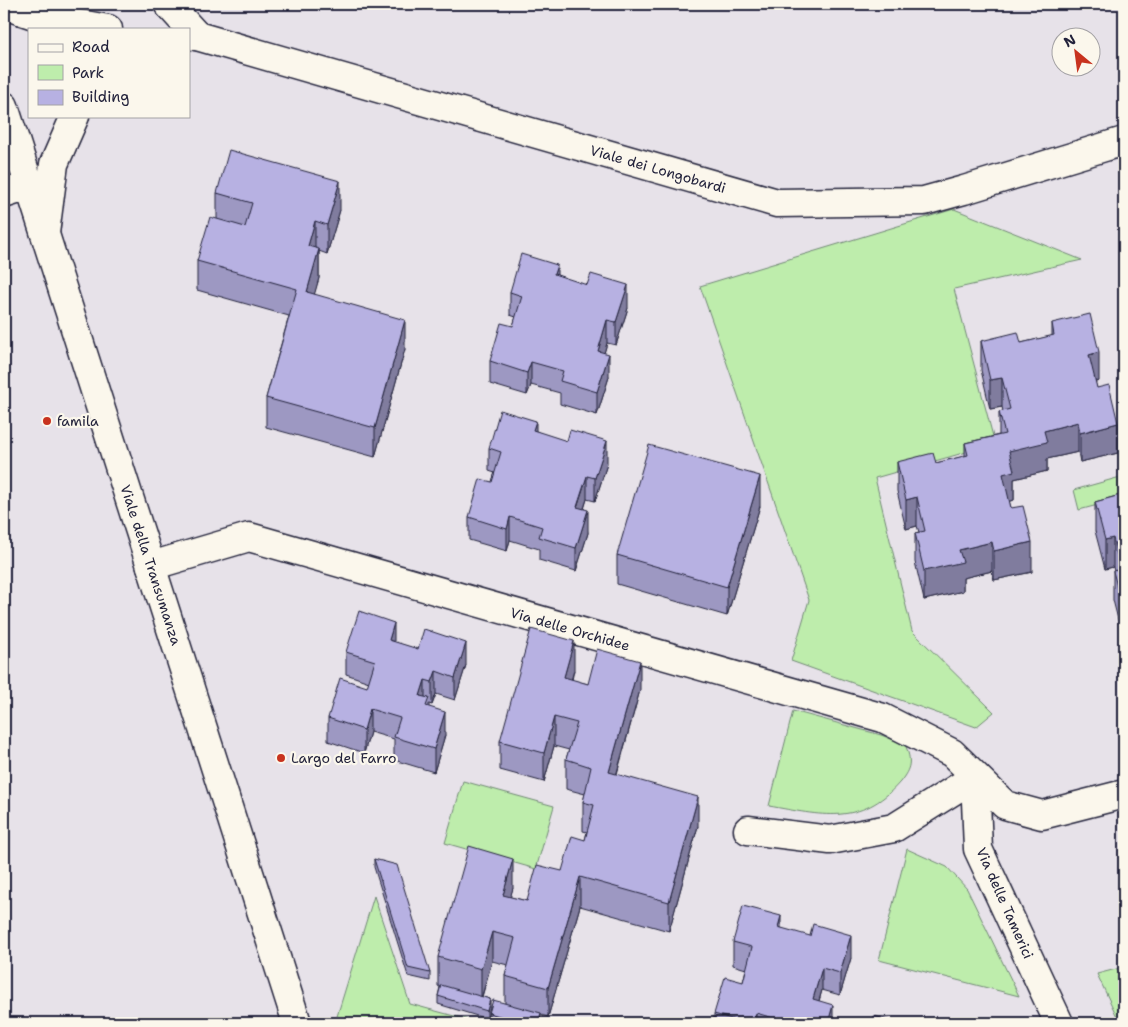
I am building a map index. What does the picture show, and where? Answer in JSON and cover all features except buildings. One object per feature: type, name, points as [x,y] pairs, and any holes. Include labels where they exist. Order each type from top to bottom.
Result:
[{"type":"street","name":"Viale dei Longobardi","points":[[168,4],[185,28]]},
{"type":"street","points":[[4,5],[40,17],[102,28]]},
{"type":"street","name":"Viale dei Longobardi","points":[[191,36],[777,203],[924,201],[1124,141]]},
{"type":"street","name":"Viale della Transumanza","points":[[4,106],[16,190],[45,233],[297,1023]]},
{"type":"street","points":[[45,233],[54,164],[74,118]]},
{"type":"street","name":"Via delle Orchidee","points":[[151,566],[249,538],[883,718],[952,753],[1005,805],[1042,815],[1124,794]]},
{"type":"street","points":[[748,830],[830,840],[894,828],[976,777]]},
{"type":"street","name":"Via delle Tamerici","points":[[976,777],[978,848],[1058,1023]]},
{"type":"green space","points":[[954,209],[1082,260],[954,289],[995,444],[875,478],[912,631],[994,712],[976,727],[791,661],[809,600],[700,286]]},
{"type":"green space","points":[[1124,476],[1124,498],[1079,510],[1074,490]]},
{"type":"green space","points":[[793,711],[881,735],[905,744],[909,755],[906,773],[900,782],[885,796],[870,806],[855,812],[823,814],[769,806]]},
{"type":"green space","points":[[463,781],[554,806],[536,869],[445,843]]},
{"type":"green space","points":[[907,849],[947,867],[967,889],[1019,996],[879,960]]},
{"type":"green space","points":[[374,896],[410,1004],[480,1023],[335,1023]]},
{"type":"green space","points":[[1124,967],[1124,1023],[1120,1023],[1097,974]]},
{"type":"place","name":"famila","points":[[47,421]]},
{"type":"place","name":"Largo del Farro","points":[[281,758]]}]
